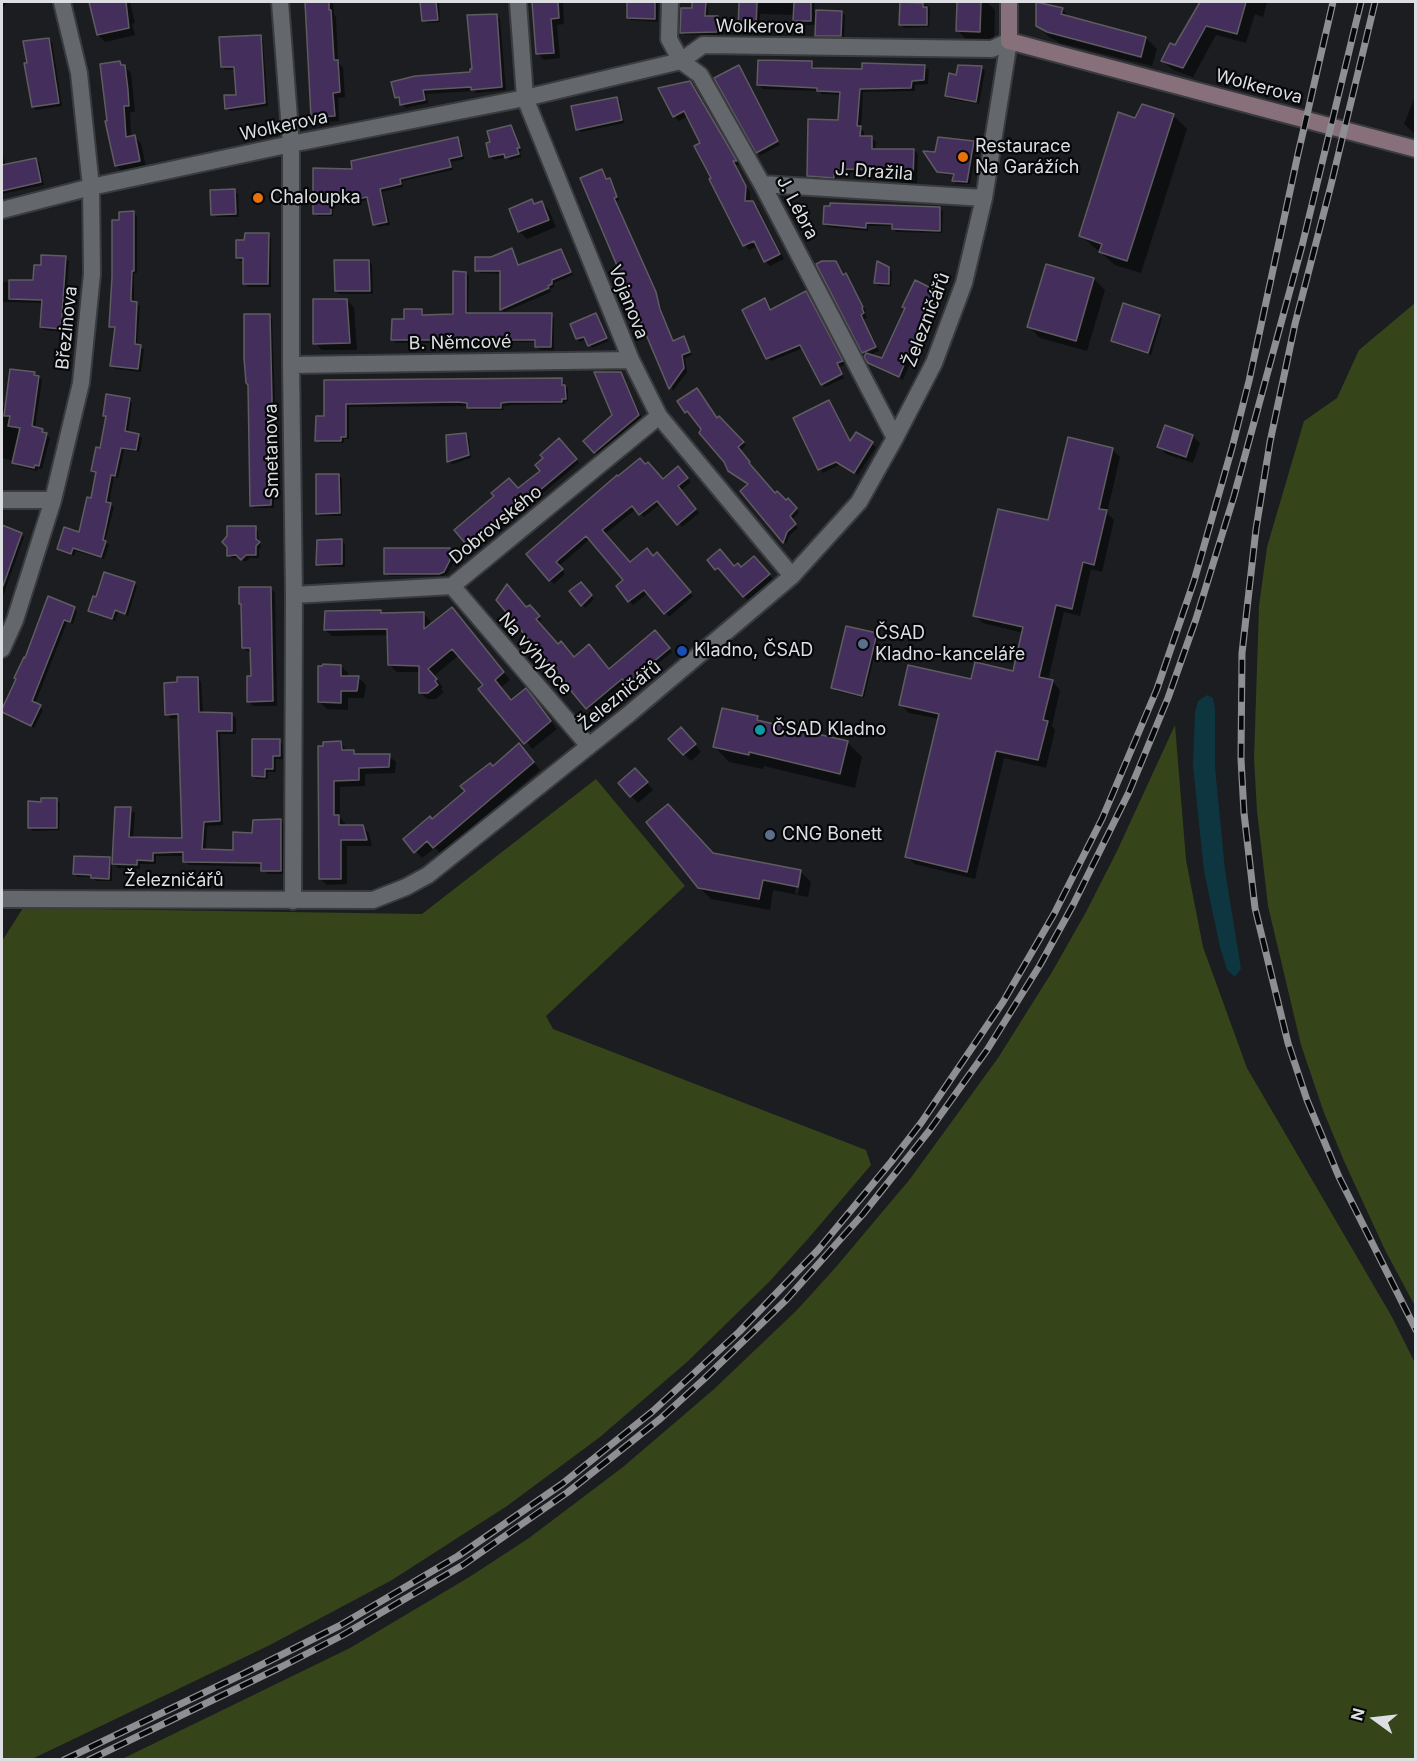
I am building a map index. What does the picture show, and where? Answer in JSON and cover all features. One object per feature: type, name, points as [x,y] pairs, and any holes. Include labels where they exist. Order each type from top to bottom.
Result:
[{"type":"main road","name":"Železničářů","points":[[1009,2],[1009,41]]},
{"type":"main road","name":"Wolkerova","points":[[1009,41],[1416,149]]},
{"type":"street","name":"Březinova","points":[[2,650],[15,620],[53,500],[81,383],[92,274],[91,187],[80,73],[62,2]]},
{"type":"street","name":"Smetanova","points":[[280,2],[291,144],[294,595],[293,901]]},
{"type":"street","name":"Vojanova","points":[[518,2],[525,98],[631,360],[659,416],[792,576]]},
{"type":"street","name":"J. Lébra","points":[[670,2],[669,39],[681,61],[700,75],[762,184],[895,438]]},
{"type":"street","name":"Wolkerova","points":[[2,210],[91,187],[291,144],[525,98],[681,61],[703,45],[992,49],[1009,41]]},
{"type":"street","name":"Železničářů","points":[[2,899],[373,900],[406,887],[428,875],[630,714],[792,576],[859,502],[934,363],[964,283],[984,198],[1009,41]]},
{"type":"street","name":"J. Dražila","points":[[762,184],[984,198]]},
{"type":"street","name":"B. Němcové","points":[[291,365],[631,360]]},
{"type":"street","name":"Dobrovského","points":[[294,595],[452,586],[659,416]]},
{"type":"street","points":[[2,500],[53,500]]},
{"type":"street","name":"Na výhybce","points":[[452,586],[588,746]]},
{"type":"green space","points":[[1415,303],[1415,1306],[1385,1250],[1344,1161],[1323,1110],[1301,1045],[1268,906],[1257,811],[1254,759],[1259,606],[1267,547],[1304,421],[1337,398],[1359,350]]},
{"type":"green space","points":[[1175,725],[1186,860],[1203,947],[1247,1068],[1392,1317],[1415,1363],[1415,1759],[122,1759],[350,1648],[471,1576],[529,1538],[623,1467],[713,1390],[797,1310],[910,1179],[998,1058],[1052,972],[1086,912]]},
{"type":"green space","points":[[596,779],[685,886],[546,1016],[553,1029],[866,1150],[871,1165],[769,1282],[687,1362],[600,1437],[507,1506],[392,1580],[270,1645],[32,1759],[2,1759],[2,941],[23,908],[422,914]]},
{"type":"water","points":[[1207,695],[1213,698],[1215,709],[1215,767],[1225,870],[1241,969],[1235,977],[1227,970],[1220,947],[1204,871],[1193,766],[1195,712],[1198,701]]},
{"type":"building","points":[[89,2],[126,2],[129,28],[97,35]]},
{"type":"building","points":[[305,2],[329,2],[334,60],[338,60],[340,92],[333,93],[335,116],[311,117]]},
{"type":"building","points":[[420,2],[436,2],[438,20],[422,21]]},
{"type":"building","points":[[532,2],[558,2],[559,18],[551,19],[554,53],[536,54]]},
{"type":"building","points":[[627,2],[655,2],[655,19],[627,18]]},
{"type":"building","points":[[692,2],[706,2],[705,16],[718,16],[717,32],[680,33],[681,8],[692,8]]},
{"type":"building","points":[[739,2],[757,2],[756,29],[738,28]]},
{"type":"building","points":[[794,2],[811,2],[811,21],[793,21]]},
{"type":"building","points":[[900,2],[923,3],[923,7],[927,7],[927,25],[899,25]]},
{"type":"building","points":[[957,2],[981,2],[980,32],[956,31]]},
{"type":"building","points":[[1036,2],[1063,8],[1061,14],[1146,37],[1141,57],[1047,32],[1036,26]]},
{"type":"building","points":[[1200,2],[1246,2],[1237,34],[1206,26],[1183,68],[1161,61],[1170,43],[1175,45]]},
{"type":"building","points":[[816,10],[842,11],[841,36],[815,36]]},
{"type":"building","points":[[497,14],[502,87],[471,90],[471,87],[423,90],[425,100],[400,105],[399,97],[395,98],[391,82],[415,76],[470,72],[472,69],[467,15]]},
{"type":"building","points":[[261,35],[265,103],[225,109],[224,95],[236,95],[234,67],[221,67],[219,37]]},
{"type":"building","points":[[49,38],[59,103],[32,107],[24,63],[27,63],[23,41]]},
{"type":"building","points":[[758,60],[812,61],[812,68],[862,69],[862,63],[925,65],[924,80],[912,81],[911,88],[860,89],[857,126],[861,126],[860,136],[872,136],[872,149],[914,149],[913,180],[896,180],[896,170],[834,169],[834,178],[807,176],[808,119],[838,120],[840,92],[817,91],[817,88],[757,85]]},
{"type":"building","points":[[120,61],[121,65],[125,65],[128,90],[129,106],[124,106],[126,137],[135,135],[140,161],[115,166],[105,121],[107,121],[100,64]]},
{"type":"building","points":[[739,65],[778,141],[756,153],[714,78]]},
{"type":"building","points":[[958,65],[982,66],[976,102],[945,96],[949,73],[956,75]]},
{"type":"building","points":[[690,81],[737,161],[733,161],[746,186],[745,201],[753,201],[780,254],[764,262],[754,241],[743,246],[694,146],[700,143],[684,111],[673,117],[658,88]]},
{"type":"building","points":[[617,97],[622,120],[576,130],[571,106]]},
{"type":"building","points":[[1142,104],[1174,114],[1127,261],[1099,252],[1102,244],[1079,236],[1118,112],[1135,118]]},
{"type":"building","points":[[511,125],[520,148],[517,148],[519,154],[505,158],[504,154],[489,157],[486,143],[490,142],[487,131]]},
{"type":"building","points":[[458,137],[462,156],[449,159],[451,167],[400,179],[401,184],[380,189],[387,222],[373,225],[367,197],[353,200],[331,200],[331,214],[313,214],[313,168],[352,169],[351,161]]},
{"type":"building","points":[[938,137],[974,141],[967,182],[952,181],[954,174],[937,172],[923,151],[935,152]]},
{"type":"building","points":[[36,158],[41,182],[2,191],[2,165]]},
{"type":"building","points":[[602,169],[606,179],[610,178],[617,197],[614,198],[656,292],[673,341],[684,336],[690,352],[682,355],[684,368],[669,389],[580,178]]},
{"type":"building","points":[[235,189],[236,214],[211,215],[210,190]]},
{"type":"building","points":[[532,199],[534,204],[542,201],[549,220],[518,232],[509,209]]},
{"type":"building","points":[[830,203],[940,207],[940,231],[892,229],[892,224],[866,223],[866,228],[823,224],[824,206],[830,206]]},
{"type":"building","points":[[134,211],[134,271],[132,271],[131,301],[137,302],[135,344],[141,345],[138,369],[110,366],[115,327],[109,327],[112,220],[119,220],[119,212]]},
{"type":"building","points":[[245,233],[269,233],[268,284],[243,284],[243,258],[236,258],[236,240],[244,240]]},
{"type":"building","points":[[512,248],[518,265],[561,249],[571,272],[552,280],[549,288],[500,310],[500,271],[475,271],[475,257],[491,257]]},
{"type":"building","points":[[41,255],[66,256],[61,329],[40,327],[42,300],[9,299],[9,280],[33,280],[34,265],[41,265]]},
{"type":"building","points":[[334,260],[369,260],[370,291],[335,291]]},
{"type":"building","points":[[822,261],[836,261],[843,275],[846,273],[863,307],[864,313],[861,315],[876,347],[862,353],[816,264]]},
{"type":"building","points":[[877,261],[889,267],[889,284],[874,283]]},
{"type":"building","points":[[1046,264],[1094,278],[1076,341],[1027,327]]},
{"type":"building","points":[[453,271],[466,272],[466,313],[552,313],[551,347],[535,347],[535,340],[391,340],[392,319],[404,319],[404,309],[422,309],[422,315],[453,314]]},
{"type":"building","points":[[915,280],[937,291],[933,298],[935,304],[926,312],[899,377],[868,363],[864,357],[866,353],[882,358]]},
{"type":"building","points":[[806,291],[843,361],[837,363],[842,374],[821,385],[800,345],[766,359],[742,310],[765,298],[770,310]]},
{"type":"building","points":[[313,299],[347,299],[350,343],[313,344]]},
{"type":"building","points":[[1123,303],[1160,315],[1148,353],[1111,341]]},
{"type":"building","points":[[596,313],[607,338],[588,346],[584,337],[576,339],[570,324]]},
{"type":"building","points":[[244,314],[270,314],[271,505],[250,506]]},
{"type":"building","points":[[10,369],[35,372],[34,375],[39,376],[32,426],[43,429],[42,432],[47,433],[39,466],[35,465],[34,468],[12,463],[20,428],[8,426],[10,416],[4,416]]},
{"type":"building","points":[[594,372],[621,372],[639,415],[594,453],[583,441],[612,415]]},
{"type":"building","points":[[562,378],[566,399],[562,399],[562,402],[509,402],[501,403],[501,408],[467,408],[467,403],[458,402],[346,404],[346,437],[341,437],[341,441],[315,441],[316,416],[324,416],[324,380]]},
{"type":"building","points":[[697,388],[717,418],[719,416],[744,442],[738,447],[749,463],[775,493],[777,491],[786,500],[788,498],[797,508],[790,516],[796,524],[787,532],[783,543],[740,491],[748,484],[728,471],[724,462],[699,433],[701,429],[677,401]]},
{"type":"building","points":[[106,394],[130,398],[125,431],[139,434],[136,450],[121,448],[115,476],[111,475],[106,502],[111,503],[103,540],[106,541],[101,557],[73,548],[71,554],[57,549],[64,527],[79,532],[87,497],[91,498],[96,472],[91,471],[96,447],[100,448],[106,416],[103,416]]},
{"type":"building","points":[[829,400],[850,441],[856,432],[873,442],[854,473],[836,462],[818,470],[793,418]]},
{"type":"building","points":[[1165,425],[1193,435],[1186,457],[1157,447]]},
{"type":"building","points":[[466,433],[469,455],[447,462],[446,435]]},
{"type":"building","points":[[1068,437],[1113,448],[1099,509],[1107,510],[1094,565],[1083,562],[1072,609],[1056,605],[1039,677],[1053,680],[1043,720],[1048,721],[1038,760],[996,751],[967,872],[905,857],[939,714],[899,705],[908,665],[971,679],[975,662],[1013,671],[1023,627],[973,616],[998,509],[1048,520]]},
{"type":"building","points":[[559,438],[577,459],[470,549],[454,530],[494,496],[491,493],[509,478],[518,488],[540,471],[535,465],[543,458],[540,455]]},
{"type":"building","points":[[640,458],[645,464],[648,462],[663,479],[678,466],[688,478],[678,486],[696,509],[677,525],[657,501],[639,515],[632,506],[602,530],[630,562],[647,548],[653,556],[657,552],[691,592],[664,614],[644,590],[628,602],[616,586],[623,580],[586,536],[556,562],[563,569],[549,581],[526,554],[617,475]]},
{"type":"building","points":[[316,474],[339,474],[340,513],[316,514]]},
{"type":"building","points":[[2,525],[22,533],[3,586],[2,585]]},
{"type":"building","points":[[227,526],[256,526],[256,539],[260,542],[256,546],[256,555],[246,555],[241,560],[236,555],[227,556],[227,547],[222,542],[227,536]]},
{"type":"building","points":[[342,539],[342,564],[316,565],[317,540]]},
{"type":"building","points":[[384,548],[450,548],[450,560],[444,572],[439,574],[384,574]]},
{"type":"building","points":[[720,549],[734,566],[738,563],[741,567],[754,556],[770,574],[743,597],[718,568],[715,570],[707,560]]},
{"type":"building","points":[[104,572],[135,582],[125,614],[115,610],[112,619],[88,611],[93,596],[96,597]]},
{"type":"building","points":[[581,582],[592,595],[581,606],[569,591]]},
{"type":"building","points":[[507,584],[526,607],[530,605],[540,616],[536,619],[558,644],[561,641],[574,657],[589,644],[609,669],[655,630],[670,648],[627,684],[622,679],[586,709],[496,600]]},
{"type":"building","points":[[239,587],[271,587],[273,701],[247,702],[247,676],[251,676],[250,648],[242,648]]},
{"type":"building","points":[[48,596],[75,607],[70,622],[64,620],[32,701],[41,705],[31,726],[2,712],[2,709],[16,679],[14,678],[25,658]]},
{"type":"building","points":[[452,607],[504,672],[495,680],[511,700],[526,688],[551,721],[524,744],[478,689],[483,685],[452,649],[428,669],[437,679],[435,681],[438,685],[428,693],[419,693],[419,666],[388,665],[387,629],[324,630],[325,611],[424,612],[424,629]]},
{"type":"building","points":[[846,626],[877,633],[862,696],[831,688]]},
{"type":"building","points":[[341,665],[341,676],[359,676],[357,691],[341,691],[341,703],[318,702],[318,666]]},
{"type":"building","points":[[177,677],[198,677],[199,712],[232,713],[232,731],[217,731],[220,821],[204,822],[202,849],[233,850],[233,832],[252,833],[253,820],[281,819],[281,871],[261,871],[261,863],[183,862],[183,852],[153,853],[153,861],[137,860],[137,865],[112,864],[115,807],[131,807],[129,837],[182,838],[178,714],[165,715],[164,683],[177,682]]},
{"type":"building","name":"ČSAD Kladno","points":[[722,708],[758,716],[757,720],[848,741],[840,774],[749,752],[749,755],[713,747]]},
{"type":"building","points":[[681,727],[696,744],[683,755],[668,739]]},
{"type":"building","points":[[252,739],[280,739],[280,756],[273,756],[273,769],[265,769],[265,777],[252,776]]},
{"type":"building","points":[[341,741],[342,750],[354,750],[354,754],[390,754],[389,767],[359,768],[359,780],[334,781],[334,815],[339,815],[339,825],[363,825],[367,840],[341,840],[341,879],[319,879],[318,746],[323,746],[323,742]]},
{"type":"building","points":[[519,743],[534,762],[433,848],[427,841],[414,853],[403,839],[430,816],[432,819],[465,791],[460,786],[490,763],[493,766]]},
{"type":"building","points":[[635,768],[648,782],[630,797],[618,783]]},
{"type":"building","points":[[41,798],[57,798],[57,828],[28,828],[28,801],[41,802]]},
{"type":"building","points":[[668,804],[713,853],[801,870],[798,887],[763,880],[759,899],[698,888],[646,822]]},
{"type":"building","points":[[74,856],[110,857],[109,879],[73,874]]},
{"type":"railway","points":[[64,1760],[339,1626],[458,1556],[562,1484],[653,1411],[739,1332],[818,1250],[921,1123],[1003,1002],[1054,914],[1102,819],[1157,689],[1194,581],[1232,448],[1333,2]]},
{"type":"railway","points":[[89,1760],[343,1635],[463,1565],[568,1492],[660,1419],[786,1300],[863,1214],[929,1131],[987,1050],[1040,965],[1073,905],[1129,792],[1168,698],[1196,619],[1234,496],[1302,246],[1361,2]]},
{"type":"railway","points":[[1375,2],[1295,324],[1270,442],[1256,529],[1242,653],[1241,759],[1244,813],[1255,908],[1288,1043],[1307,1100],[1339,1177],[1416,1330]]},
{"type":"place","name":"Restaurace Na Garážích","points":[[963,157]]},
{"type":"place","name":"Chaloupka","points":[[258,198]]},
{"type":"place","name":"ČSAD Kladno-kanceláře","points":[[863,644]]},
{"type":"place","name":"Kladno, ČSAD","points":[[682,651]]},
{"type":"place","name":"ČSAD Kladno","points":[[760,730]]},
{"type":"place","name":"CNG Bonett","points":[[770,835]]}]
